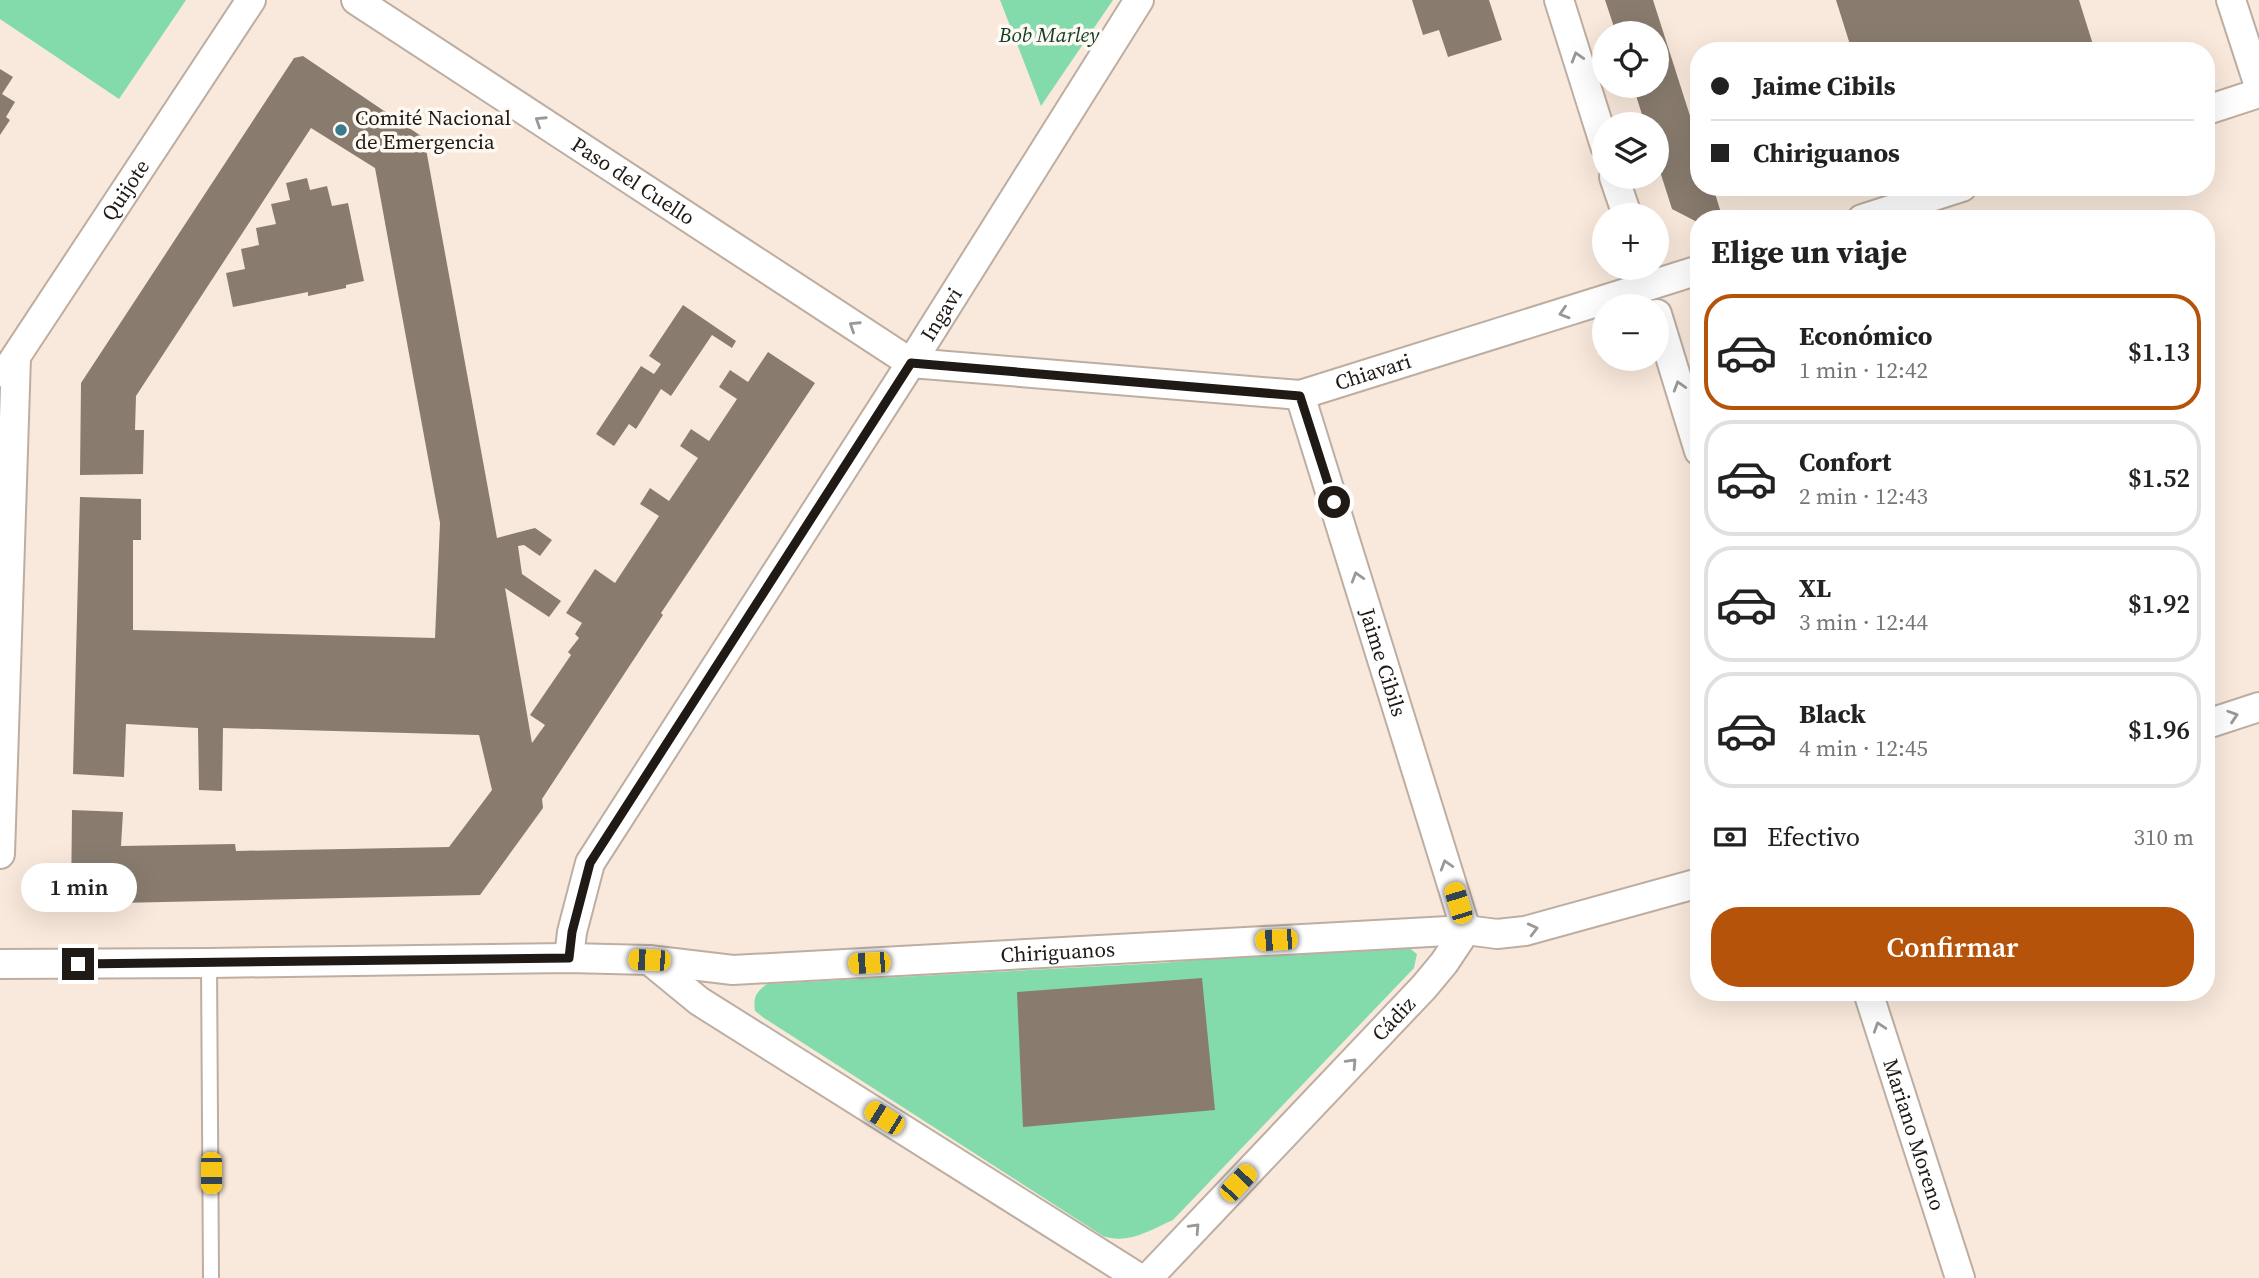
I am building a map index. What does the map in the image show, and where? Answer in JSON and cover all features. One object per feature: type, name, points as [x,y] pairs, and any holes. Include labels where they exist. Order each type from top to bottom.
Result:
[{"type":"street","name":"Quijote","points":[[0,381],[251,0]]},
{"type":"street","name":"Paso del Cuello","points":[[356,0],[911,363]]},
{"type":"street","name":"Ingavi","points":[[569,958],[572,932],[590,863],[911,363],[1139,0]]},
{"type":"street","points":[[1559,0],[1594,112]]},
{"type":"street","points":[[2231,0],[2259,86]]},
{"type":"street","points":[[2215,107],[2259,93]]},
{"type":"street","points":[[1891,210],[1934,196]]},
{"type":"street","name":"Chiavari","points":[[911,363],[1300,396],[1690,274]]},
{"type":"street","points":[[1669,353],[1690,422]]},
{"type":"street","points":[[0,854],[16,357]]},
{"type":"street","name":"Jaime Cibils","points":[[1300,396],[1466,930]]},
{"type":"street","points":[[2215,721],[2259,707]]},
{"type":"street","points":[[1466,930],[1497,934],[1525,931],[1690,885]]},
{"type":"street","name":"Chiriguanos","points":[[0,964],[569,958],[649,960],[733,970],[1466,930]]},
{"type":"street","name":"Cádiz","points":[[1148,1278],[1424,987],[1466,930]]},
{"type":"street","points":[[649,960],[699,1001],[1139,1278]]},
{"type":"street","name":"Mariano Moreno","points":[[1871,1001],[1960,1278]]},
{"type":"lane","points":[[209,963],[211,1278]]},
{"type":"green space","points":[[0,0],[186,0],[119,99],[0,19]]},
{"type":"green space","name":"Bob Marley","points":[[1000,0],[1113,0],[1041,106]]},
{"type":"green space","points":[[1346,946],[1408,947],[1417,954],[1414,968],[1173,1220],[1139,1235],[1121,1239],[1103,1236],[764,1018],[755,1011],[754,1002],[756,995],[767,984],[1163,963]]},
{"type":"building","points":[[1412,0],[1489,0],[1502,40],[1448,57],[1439,30],[1423,35]]},
{"type":"building","points":[[1605,0],[1653,0],[1660,21],[1612,21]]},
{"type":"building","points":[[1836,0],[2079,0],[2092,42],[1849,42]]},
{"type":"building","points":[[1669,50],[1690,116],[1690,196],[1716,196],[1720,210],[1690,210],[1690,218],[1672,209],[1666,189],[1669,189],[1669,112],[1641,112],[1637,98],[1669,98]]},
{"type":"building","points":[[303,56],[424,138],[497,538],[535,528],[552,540],[540,556],[524,545],[518,546],[522,574],[561,601],[549,617],[505,588],[532,743],[545,725],[530,715],[571,655],[568,652],[579,638],[575,634],[582,623],[566,613],[595,569],[615,583],[659,516],[640,504],[650,488],[669,501],[698,458],[680,446],[691,429],[709,441],[737,399],[719,387],[730,370],[748,382],[768,352],[815,383],[661,613],[663,615],[542,799],[543,808],[480,895],[71,904],[72,810],[123,812],[121,846],[235,844],[236,851],[449,847],[492,790],[479,735],[223,728],[222,791],[199,790],[198,728],[126,724],[124,777],[73,774],[80,497],[141,499],[141,540],[133,540],[133,630],[435,638],[440,523],[375,168],[311,128],[136,396],[135,430],[144,430],[143,474],[80,475],[81,383],[294,58]]},
{"type":"building","points":[[0,69],[13,77],[2,94],[15,102],[6,117],[10,120],[0,135]]},
{"type":"building","points":[[307,178],[310,190],[327,186],[332,206],[348,203],[364,281],[346,285],[346,288],[308,296],[308,292],[233,307],[226,273],[245,269],[241,249],[259,245],[256,228],[276,224],[271,204],[290,200],[286,183]]},
{"type":"building","points":[[683,305],[736,341],[732,348],[712,335],[671,396],[661,389],[636,429],[629,424],[614,446],[596,434],[641,366],[654,374],[661,364],[649,356]]},
{"type":"building","points":[[1202,978],[1215,1110],[1023,1127],[1017,992]]},
{"type":"place","name":"Comité Nacional de Emergencia","points":[[341,130]]},
{"type":"route","points":[[78,964],[569,958],[572,932],[590,863],[911,363],[1300,396],[1334,502]]}]
